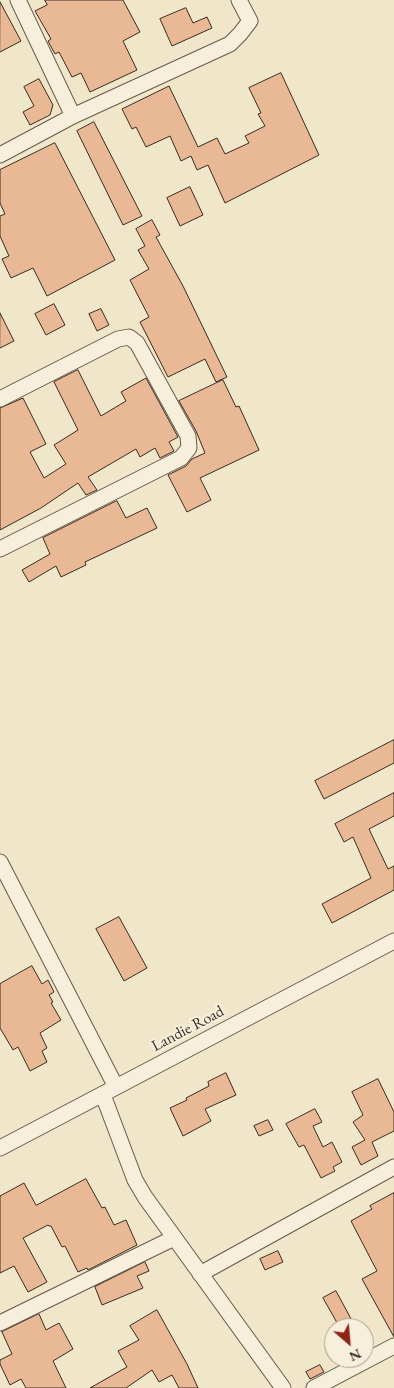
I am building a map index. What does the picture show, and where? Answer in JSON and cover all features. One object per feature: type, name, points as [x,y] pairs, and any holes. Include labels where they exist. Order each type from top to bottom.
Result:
[{"type":"street","points":[[18,0],[73,116]]},
{"type":"street","points":[[0,155],[73,116],[230,44],[250,21],[239,0]]},
{"type":"street","points":[[0,399],[118,340],[129,337],[137,343],[188,436],[189,448],[181,458],[0,548]]},
{"type":"street","points":[[0,862],[116,1088]]},
{"type":"street","name":"Landie Road","points":[[0,1148],[103,1095],[244,1018],[394,941]]},
{"type":"street","points":[[103,1095],[136,1180],[145,1197],[283,1388]]},
{"type":"street","points":[[200,1274],[394,1167]]},
{"type":"street","points":[[0,1323],[174,1238]]},
{"type":"street","points":[[314,1388],[394,1346]]},
{"type":"building","points":[[45,0],[123,0],[140,32],[123,41],[137,70],[90,92],[81,73],[72,77],[59,52],[55,54],[48,41],[51,39],[35,11],[47,5]]},
{"type":"building","points":[[0,2],[21,41],[0,52]]},
{"type":"building","points":[[186,8],[193,23],[207,17],[212,28],[172,46],[160,19]]},
{"type":"building","points":[[281,73],[319,155],[225,203],[208,165],[197,170],[191,156],[181,161],[170,136],[146,147],[136,127],[132,129],[122,109],[169,86],[198,147],[217,138],[225,154],[249,143],[245,136],[265,126],[258,114],[261,113],[249,88]]},
{"type":"building","points":[[39,79],[53,105],[50,115],[30,125],[23,112],[34,106],[24,87]]},
{"type":"building","points":[[94,122],[142,216],[123,225],[77,131]]},
{"type":"building","points":[[55,143],[115,260],[47,296],[33,268],[11,278],[2,259],[9,256],[0,236],[0,216],[5,214],[0,203],[0,170]]},
{"type":"building","points":[[190,187],[203,215],[180,226],[167,198]]},
{"type":"building","points":[[152,220],[160,235],[156,237],[183,286],[227,377],[216,382],[205,359],[168,377],[140,322],[149,317],[130,280],[149,269],[138,250],[145,246],[136,229]]},
{"type":"building","points":[[54,304],[65,325],[46,335],[35,314]]},
{"type":"building","points":[[101,309],[109,325],[97,331],[89,314]]},
{"type":"building","points":[[0,313],[14,341],[0,348]]},
{"type":"building","points":[[78,370],[101,416],[126,401],[121,392],[146,378],[178,437],[169,442],[174,451],[160,458],[155,448],[140,457],[136,449],[88,477],[97,490],[86,495],[78,483],[41,508],[0,530],[0,408],[23,398],[46,444],[30,452],[44,478],[66,464],[54,445],[78,430],[54,382]]},
{"type":"building","points":[[223,380],[236,407],[239,406],[259,450],[200,478],[211,500],[187,512],[168,475],[205,453],[196,431],[179,401]]},
{"type":"building","points":[[117,501],[126,518],[147,508],[157,528],[85,562],[86,565],[61,577],[56,566],[29,582],[22,570],[50,554],[43,538]]},
{"type":"building","points":[[394,740],[394,763],[324,799],[315,781]]},
{"type":"building","points":[[394,793],[394,816],[369,829],[388,869],[394,866],[394,890],[332,923],[322,904],[371,878],[353,837],[344,842],[335,824]]},
{"type":"building","points":[[119,917],[147,968],[124,981],[96,929]]},
{"type":"building","points":[[32,966],[42,984],[48,980],[54,992],[49,995],[53,1002],[51,1003],[61,1020],[40,1033],[47,1048],[42,1051],[47,1062],[30,1071],[18,1047],[13,1050],[0,1028],[0,984]]},
{"type":"building","points":[[226,1073],[236,1095],[205,1109],[211,1121],[183,1136],[170,1108],[187,1100],[186,1098],[209,1086],[208,1082]]},
{"type":"building","points":[[378,1079],[394,1112],[394,1131],[372,1142],[378,1156],[361,1165],[352,1147],[365,1140],[353,1122],[363,1115],[352,1092]]},
{"type":"building","points":[[315,1109],[322,1122],[313,1126],[323,1147],[332,1142],[342,1162],[333,1167],[335,1171],[321,1178],[304,1145],[299,1147],[286,1124]]},
{"type":"building","points":[[268,1120],[273,1130],[259,1136],[254,1126]]},
{"type":"building","points":[[86,1179],[102,1208],[105,1207],[114,1225],[126,1220],[137,1245],[88,1270],[87,1268],[78,1272],[65,1246],[62,1247],[51,1226],[48,1225],[23,1238],[47,1282],[28,1292],[14,1266],[0,1273],[0,1196],[24,1183],[36,1205]]},
{"type":"building","points":[[394,1193],[394,1337],[362,1279],[377,1271],[351,1221],[372,1209],[370,1206]]},
{"type":"building","points":[[278,1251],[283,1262],[265,1270],[260,1259]]},
{"type":"building","points":[[145,1262],[149,1271],[137,1276],[143,1288],[102,1305],[95,1287]]},
{"type":"building","points":[[336,1291],[351,1318],[334,1318],[323,1298]]},
{"type":"building","points":[[157,1310],[198,1388],[179,1388],[172,1375],[159,1382],[152,1370],[126,1388],[90,1388],[127,1367],[118,1351],[139,1340],[130,1326]]},
{"type":"building","points":[[39,1314],[46,1330],[59,1323],[73,1349],[53,1361],[66,1388],[26,1388],[21,1379],[10,1385],[0,1364],[0,1360],[12,1354],[2,1332]]},
{"type":"building","points":[[320,1365],[324,1372],[310,1379],[306,1372]]}]
